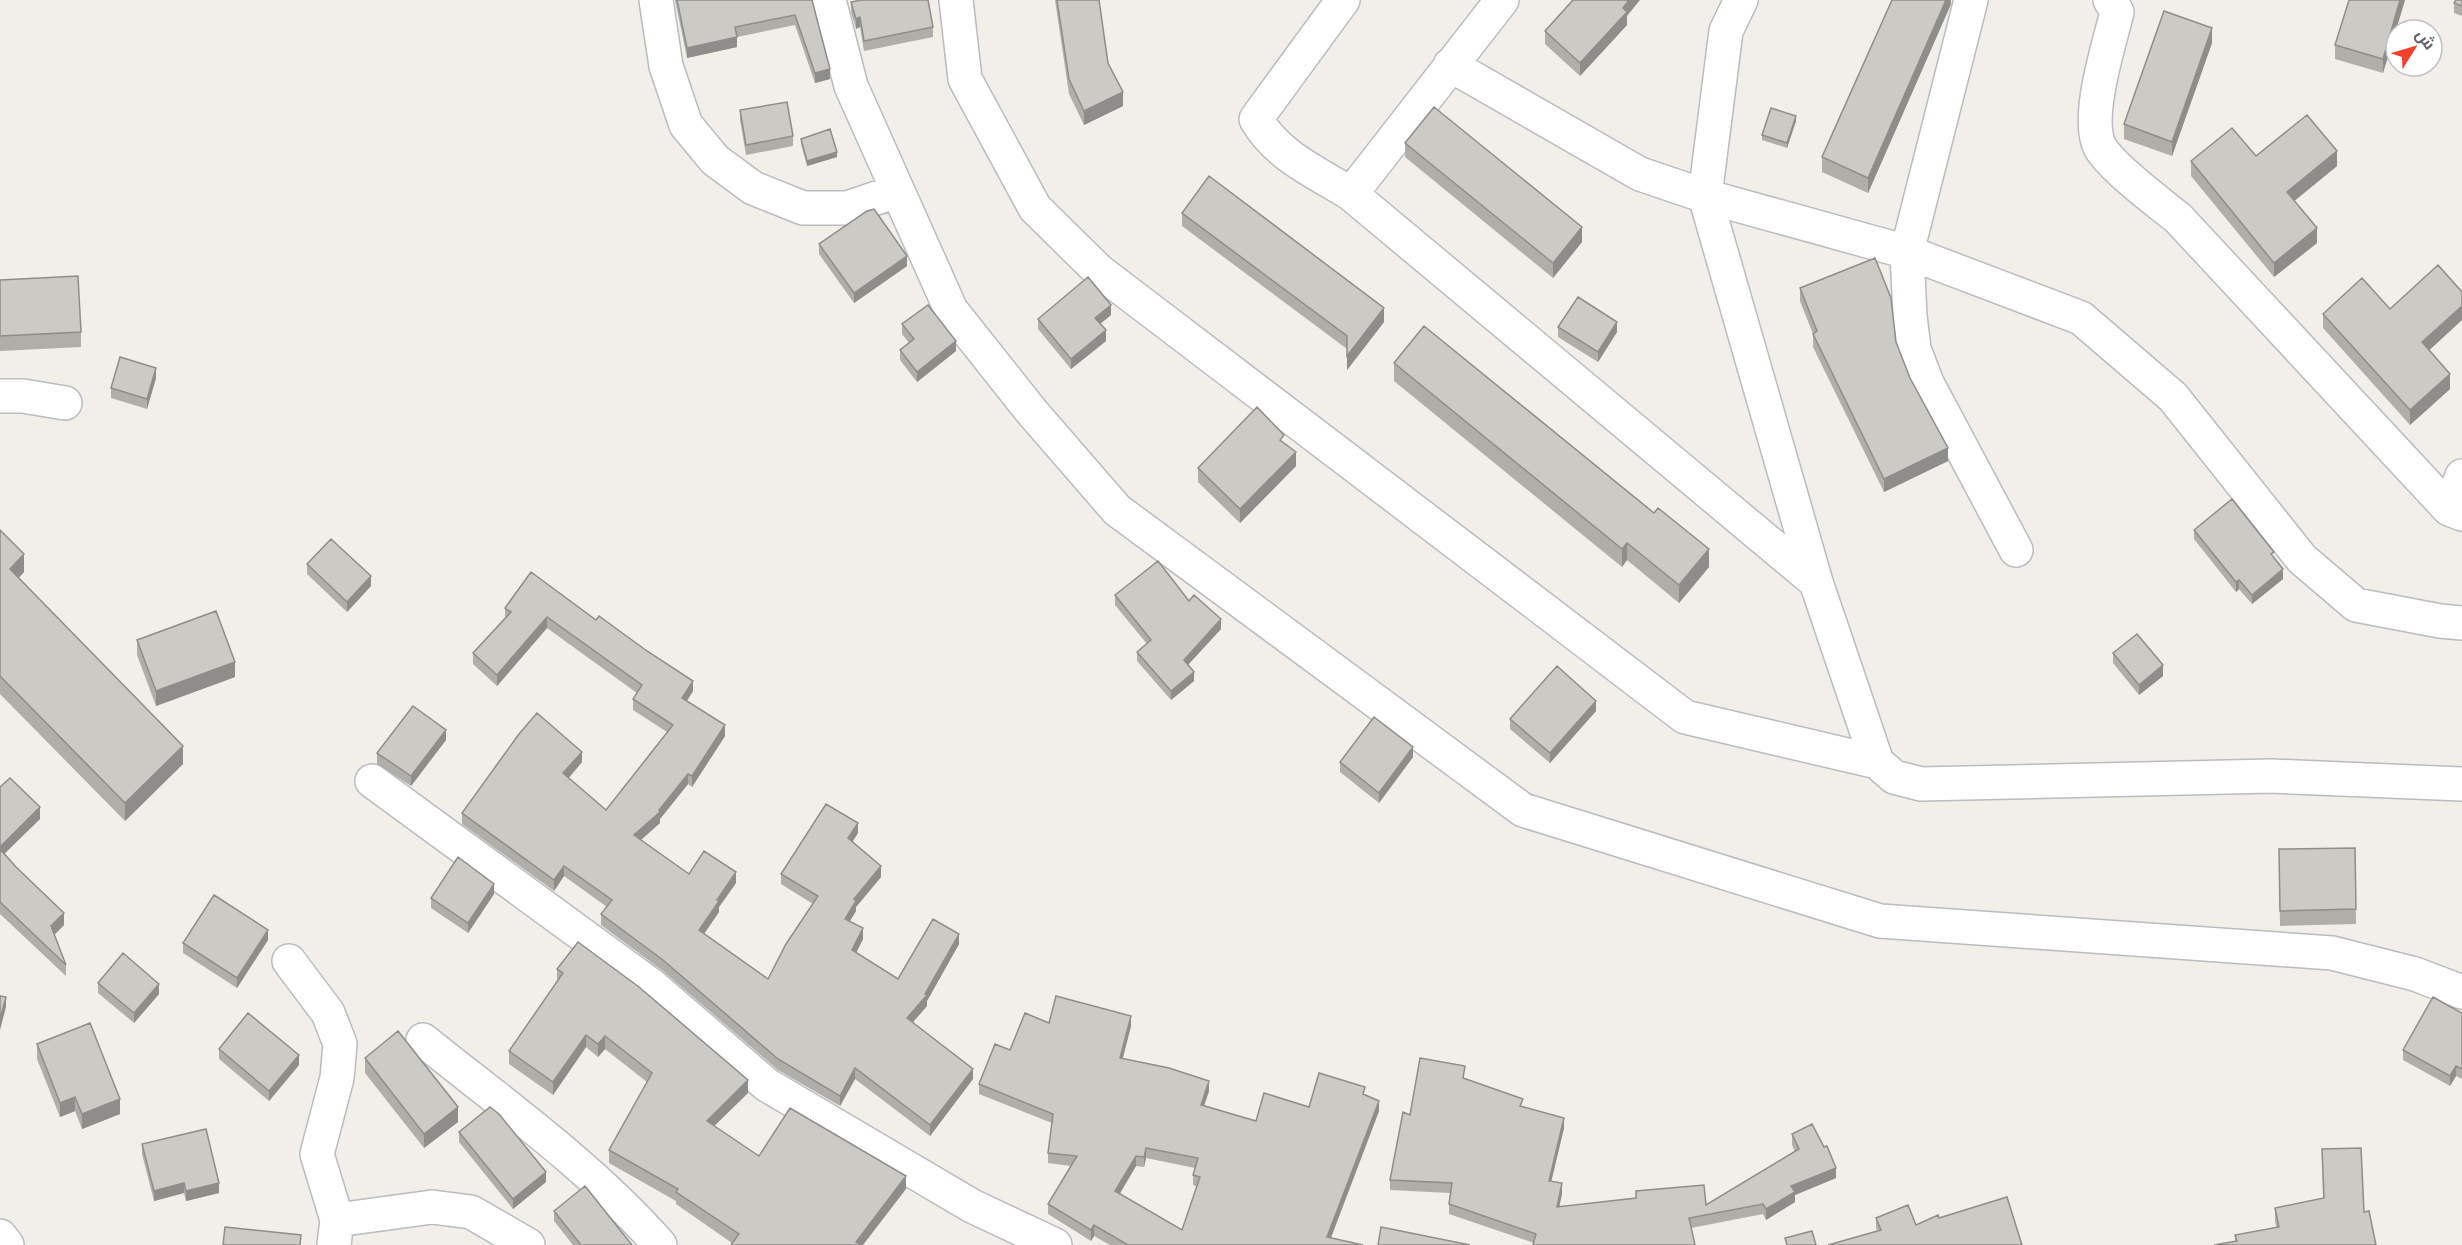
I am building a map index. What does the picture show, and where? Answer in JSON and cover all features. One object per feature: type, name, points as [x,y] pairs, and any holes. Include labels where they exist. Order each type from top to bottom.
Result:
[{"type":"street","points":[[656,0],[666,66],[686,125],[715,160],[753,188],[802,208],[847,208],[897,191]]},
{"type":"street","points":[[829,0],[850,86],[951,310],[1032,412],[1117,510],[1523,810],[1880,921],[2332,953],[2415,974],[2462,992]]},
{"type":"street","points":[[956,0],[965,79],[1035,208],[1100,271],[1685,717],[1877,762],[1894,777],[1921,784],[2271,776],[2462,784]]},
{"type":"street","points":[[1343,0],[1256,119],[1266,137],[1284,153],[1351,194],[1816,582]]},
{"type":"street","points":[[1351,194],[1502,0]]},
{"type":"street","points":[[1741,0],[1726,31],[1705,196],[1816,582],[1877,762]]},
{"type":"street","points":[[1971,0],[1907,252],[1914,349],[1927,383],[2016,550]]},
{"type":"street","points":[[2110,0],[2116,12],[2095,110],[2094,130],[2100,148],[2127,176],[2178,218],[2458,496]]},
{"type":"street","points":[[1450,65],[1640,174],[1705,196],[1907,252],[2081,318],[2173,397],[2302,559],[2356,606],[2462,623]]},
{"type":"street","points":[[0,396],[23,396],[65,403]]},
{"type":"street","points":[[372,781],[651,985],[767,1085],[972,1206],[1055,1245]]},
{"type":"street","points":[[289,962],[328,1013],[340,1044],[338,1078],[317,1154],[336,1232],[432,1207],[471,1212],[528,1245]]},
{"type":"street","points":[[423,1040],[546,1138],[633,1215],[660,1245]]},
{"type":"street","points":[[0,1236],[8,1245]]},
{"type":"building","points":[[677,0],[812,0],[830,69],[815,73],[795,15],[735,27],[737,37],[687,48]]},
{"type":"building","points":[[928,0],[933,27],[864,41],[860,17],[856,19],[851,2]]},
{"type":"building","points":[[1057,0],[1099,0],[1108,63],[1123,92],[1084,111],[1069,79]]},
{"type":"building","points":[[1573,0],[1629,0],[1623,8],[1627,12],[1580,63],[1545,31]]},
{"type":"building","points":[[1892,0],[1946,0],[1868,178],[1822,157]]},
{"type":"building","points":[[2349,0],[2400,0],[2395,18],[2384,18],[2383,59],[2335,45]]},
{"type":"building","points":[[2456,0],[2462,0],[2462,6],[2454,3]]},
{"type":"building","points":[[2164,11],[2212,28],[2172,142],[2124,124]]},
{"type":"building","points":[[787,102],[793,136],[746,145],[740,110]]},
{"type":"building","points":[[1434,107],[1582,227],[1553,263],[1405,143]]},
{"type":"building","points":[[1771,108],[1796,116],[1787,143],[1762,135]]},
{"type":"building","points":[[2307,115],[2337,151],[2287,192],[2317,228],[2274,263],[2191,161],[2232,128],[2256,156]]},
{"type":"building","points":[[830,129],[837,152],[807,161],[801,139]]},
{"type":"building","points":[[1209,176],[1384,308],[1347,356],[1347,336],[1182,213]]},
{"type":"building","points":[[874,209],[907,256],[854,293],[819,244],[867,211]]},
{"type":"building","points":[[1875,258],[1891,298],[1896,342],[1910,378],[1948,448],[1884,479],[1813,334],[1817,331],[1800,288]]},
{"type":"building","points":[[2438,265],[2462,292],[2462,306],[2422,342],[2450,374],[2410,410],[2323,314],[2362,278],[2390,309]]},
{"type":"building","points":[[78,276],[81,332],[0,336],[0,280]]},
{"type":"building","points":[[1088,277],[1111,305],[1095,318],[1106,330],[1071,359],[1038,319]]},
{"type":"building","points":[[1578,297],[1617,322],[1598,352],[1558,327]]},
{"type":"building","points":[[928,305],[956,341],[917,372],[900,350],[914,339],[902,324]]},
{"type":"building","points":[[1424,326],[1654,513],[1658,508],[1709,549],[1679,585],[1627,543],[1622,549],[1394,363]]},
{"type":"building","points":[[120,357],[156,368],[147,399],[111,388]]},
{"type":"building","points":[[1257,407],[1284,435],[1280,440],[1296,452],[1240,509],[1198,468]]},
{"type":"building","points":[[2232,499],[2274,552],[2271,554],[2283,569],[2252,595],[2239,580],[2236,582],[2194,530]]},
{"type":"building","points":[[0,530],[24,554],[10,569],[183,746],[125,803],[0,676]]},
{"type":"building","points":[[331,539],[371,576],[347,602],[307,564]]},
{"type":"building","points":[[1158,561],[1189,601],[1194,595],[1221,619],[1184,660],[1194,672],[1171,691],[1137,652],[1151,640],[1115,595]]},
{"type":"building","points":[[531,572],[596,620],[599,616],[693,681],[682,698],[725,725],[692,776],[688,774],[659,810],[660,812],[634,835],[689,874],[704,851],[736,872],[699,930],[768,979],[786,944],[818,896],[781,874],[826,804],[858,823],[848,838],[881,866],[854,899],[856,901],[845,919],[863,928],[852,950],[898,979],[933,919],[959,934],[925,994],[927,995],[907,1018],[973,1069],[930,1125],[855,1068],[840,1096],[778,1059],[663,960],[601,914],[612,900],[564,866],[554,880],[462,813],[519,734],[537,713],[582,752],[563,773],[606,810],[673,725],[633,699],[642,685],[547,617],[497,675],[473,653],[511,612],[505,608]]},
{"type":"building","points":[[216,611],[235,662],[156,691],[137,640]]},
{"type":"building","points":[[2137,634],[2163,665],[2139,685],[2113,653]]},
{"type":"building","points":[[1557,666],[1596,701],[1550,753],[1510,719]]},
{"type":"building","points":[[413,706],[446,730],[411,776],[377,753]]},
{"type":"building","points":[[1374,717],[1413,747],[1379,793],[1340,762]]},
{"type":"building","points":[[10,778],[40,807],[0,847],[0,787]]},
{"type":"building","points":[[2355,848],[2356,909],[2280,911],[2279,849]]},
{"type":"building","points":[[0,849],[64,913],[51,926],[66,965],[0,902]]},
{"type":"building","points":[[458,857],[494,884],[468,923],[431,898]]},
{"type":"building","points":[[214,895],[268,930],[237,978],[183,943]]},
{"type":"building","points":[[578,942],[639,987],[748,1080],[707,1121],[759,1156],[790,1108],[906,1176],[856,1242],[861,1245],[731,1245],[739,1234],[676,1192],[678,1189],[609,1150],[652,1073],[605,1036],[598,1044],[586,1035],[553,1082],[509,1051],[563,973],[557,969]]},
{"type":"building","points":[[123,953],[159,984],[134,1013],[98,983]]},
{"type":"building","points":[[0,996],[6,997],[0,1019]]},
{"type":"building","points":[[1056,996],[1131,1016],[1120,1058],[1169,1068],[1209,1081],[1201,1105],[1256,1121],[1264,1093],[1309,1107],[1319,1073],[1365,1087],[1363,1094],[1379,1101],[1327,1237],[1363,1245],[1128,1245],[1094,1225],[1091,1230],[1048,1204],[1077,1156],[1048,1153],[1053,1114],[979,1084],[995,1044],[1010,1050],[1025,1013],[1049,1023]],"holes":[[[1146,1148],[1198,1158],[1193,1175],[1200,1177],[1182,1230],[1115,1191],[1136,1156],[1144,1157]]]},
{"type":"building","points":[[2433,997],[2462,1013],[2462,1069],[2456,1066],[2450,1076],[2403,1050]]},
{"type":"building","points":[[248,1013],[299,1055],[269,1091],[219,1049]]},
{"type":"building","points":[[90,1023],[120,1099],[82,1114],[75,1097],[60,1103],[37,1044]]},
{"type":"building","points":[[398,1031],[458,1107],[424,1134],[365,1058]]},
{"type":"building","points":[[1420,1058],[1465,1066],[1463,1078],[1523,1099],[1520,1106],[1564,1118],[1549,1181],[1562,1183],[1557,1207],[1636,1198],[1636,1191],[1704,1185],[1706,1205],[1799,1149],[1792,1134],[1812,1124],[1824,1147],[1827,1146],[1836,1168],[1791,1186],[1795,1192],[1766,1209],[1763,1204],[1689,1218],[1695,1245],[1533,1245],[1536,1234],[1449,1204],[1452,1183],[1390,1180],[1403,1112],[1410,1115]]},
{"type":"building","points":[[490,1107],[499,1114],[546,1172],[513,1199],[459,1132]]},
{"type":"building","points":[[206,1129],[219,1183],[186,1191],[184,1183],[154,1191],[142,1144]]},
{"type":"building","points":[[2361,1148],[2364,1212],[2369,1211],[2376,1245],[2214,1245],[2237,1241],[2235,1235],[2279,1227],[2275,1208],[2324,1198],[2322,1149]]},
{"type":"building","points":[[585,1186],[632,1245],[581,1245],[554,1211]]},
{"type":"building","points":[[2007,1197],[2022,1245],[1828,1245],[1881,1230],[1876,1218],[1908,1205],[1916,1225],[1938,1215],[1939,1218]]},
{"type":"building","points":[[225,1227],[301,1235],[300,1245],[223,1245]]},
{"type":"building","points":[[1381,1227],[1470,1245],[1378,1245]]},
{"type":"building","points":[[1812,1231],[1816,1245],[1787,1245],[1785,1238]]}]
